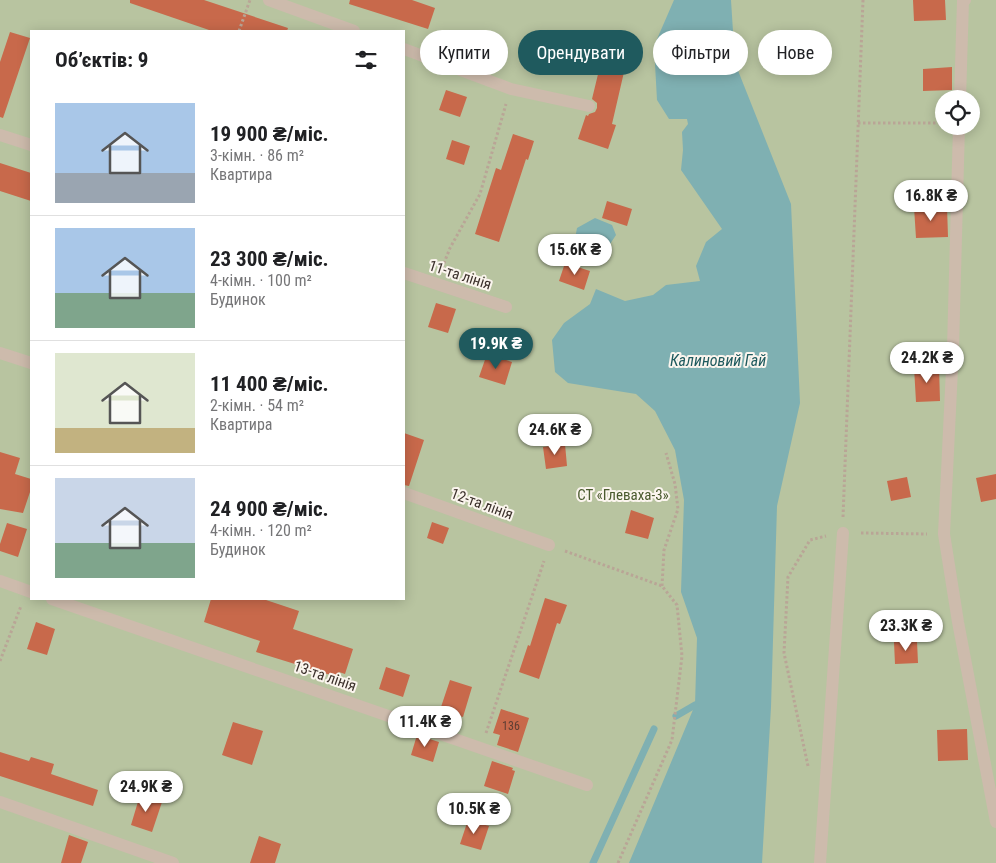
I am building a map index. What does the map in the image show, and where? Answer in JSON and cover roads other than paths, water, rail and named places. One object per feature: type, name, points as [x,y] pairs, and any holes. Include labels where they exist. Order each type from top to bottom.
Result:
[{"type":"lane","points":[[269,0],[351,30]]},
{"type":"lane","points":[[960,90],[963,1],[965,0]]},
{"type":"lane","points":[[405,49],[511,88],[589,106]]},
{"type":"lane","points":[[0,134],[30,145]]},
{"type":"lane","points":[[959,135],[953,348],[944,534],[958,622],[996,822]]},
{"type":"lane","name":"11-та лінія","points":[[405,273],[506,307]]},
{"type":"lane","points":[[0,352],[30,362]]},
{"type":"lane","name":"12-та лінія","points":[[405,493],[549,545]]},
{"type":"lane","points":[[820,863],[842,533]]},
{"type":"lane","points":[[0,581],[29,591]]},
{"type":"lane","name":"13-та лінія","points":[[55,600],[588,785]]},
{"type":"lane","points":[[0,802],[173,863]]},
{"type":"water","name":"Калиновий Гай","points":[[674,0],[731,0],[733,30],[661,30]]},
{"type":"water","name":"Калиновий Гай","points":[[656,75],[740,75],[791,204],[800,403],[777,506],[771,707],[762,863],[629,863],[695,705],[697,638],[681,592],[684,500],[675,450],[655,411],[636,394],[568,383],[555,372],[552,340],[564,323],[590,304],[596,289],[625,301],[653,295],[666,285],[700,281],[696,266],[706,242],[722,229],[681,170],[682,132],[688,124],[687,119],[669,119],[657,100]]},
{"type":"water","points":[[595,218],[612,225],[616,235],[608,247],[590,256],[588,245],[574,244],[577,228]]},
{"type":"waterway","points":[[676,716],[695,705]]},
{"type":"waterway","points":[[593,863],[654,729]]},
{"type":"park label","name":"СТ «Глеваха-3»","points":[[623,495]]}]
